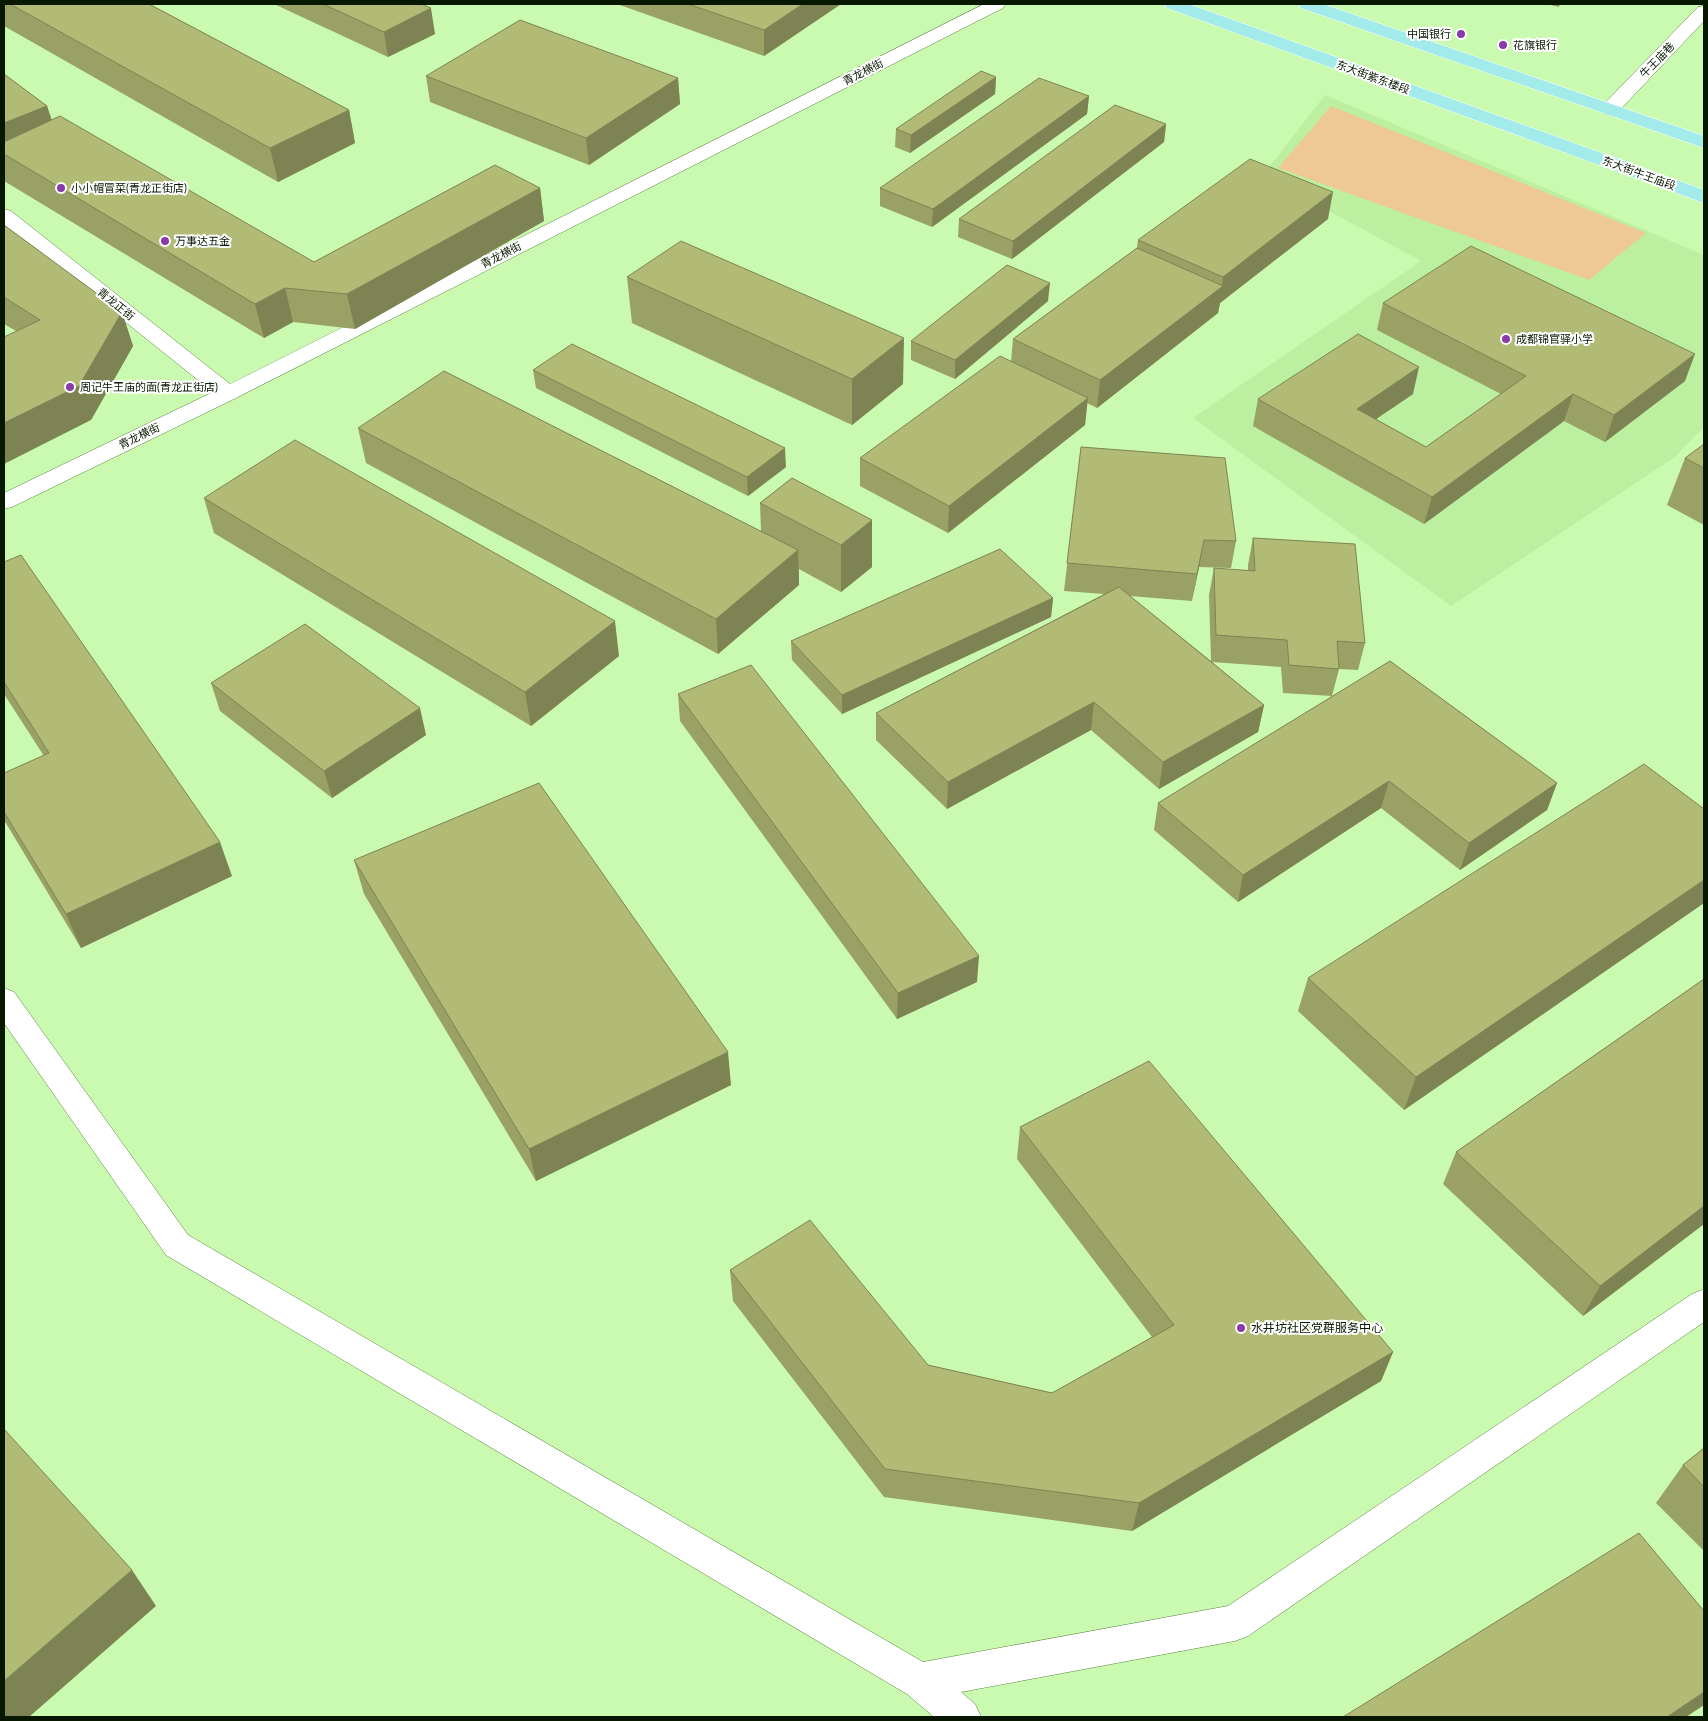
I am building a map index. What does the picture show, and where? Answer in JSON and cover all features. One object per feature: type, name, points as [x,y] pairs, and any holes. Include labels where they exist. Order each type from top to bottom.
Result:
[{"type":"main road","name":"东大街紫东楼段","points":[[1173,4],[1573,150]]},
{"type":"main road","points":[[1307,4],[1704,142]]},
{"type":"main road","name":"东大街牛王庙段","points":[[1573,150],[1704,197]]},
{"type":"street","name":"青龙横街","points":[[4,502],[228,393],[997,4]]},
{"type":"street","name":"牛王庙巷","points":[[1610,109],[1704,11]]},
{"type":"street","name":"青龙正街","points":[[4,215],[228,393]]},
{"type":"street","points":[[10,1019],[177,1245],[920,1681],[962,1717]]},
{"type":"street","points":[[920,1681],[1234,1623],[1704,1304]]},
{"type":"shaded area","name":"成都锦官驿小学","points":[[1325,95],[1704,255],[1704,427],[1675,457],[1451,606],[1193,418],[1421,261],[1263,175]]},
{"type":"shaded area","points":[[1331,106],[1646,233],[1589,280],[1278,168]]},
{"type":"building","points":[[10,4],[149,4],[349,110],[270,148]]},
{"type":"building","points":[[323,4],[421,4],[431,8],[384,32]]},
{"type":"building","points":[[688,4],[803,4],[764,30]]},
{"type":"building","points":[[520,20],[678,78],[586,138],[426,76]]},
{"type":"building","points":[[981,71],[996,77],[911,135],[896,129]]},
{"type":"building","points":[[4,74],[47,106],[4,123]]},
{"type":"building","points":[[1039,78],[1089,96],[933,209],[880,188]]},
{"type":"building","points":[[1115,105],[1166,124],[1013,241],[959,219]]},
{"type":"building","points":[[60,116],[314,262],[495,165],[540,188],[347,294],[285,288],[255,304],[4,154],[4,142]]},
{"type":"building","points":[[1250,159],[1333,192],[1223,277],[1138,240]]},
{"type":"building","points":[[4,225],[122,312],[79,386],[4,423],[4,337],[40,320],[4,297]]},
{"type":"building","points":[[681,241],[904,338],[852,379],[627,277]]},
{"type":"building","points":[[1471,246],[1695,354],[1614,415],[1573,394],[1432,497],[1258,399],[1358,334],[1419,367],[1357,409],[1426,447],[1526,376],[1383,303]]},
{"type":"building","points":[[1137,248],[1223,286],[1100,380],[1013,339]]},
{"type":"building","points":[[1007,265],[1050,283],[955,360],[911,341]]},
{"type":"building","points":[[572,344],[785,448],[747,477],[533,370]]},
{"type":"building","points":[[1000,356],[1088,398],[949,506],[860,458]]},
{"type":"building","points":[[444,371],[798,550],[716,619],[358,428]]},
{"type":"building","points":[[295,440],[615,621],[525,692],[204,498]]},
{"type":"building","points":[[1704,444],[1704,468],[1685,458]]},
{"type":"building","points":[[1081,447],[1225,458],[1236,541],[1204,540],[1197,574],[1067,563]]},
{"type":"building","points":[[792,478],[872,520],[841,545],[760,503]]},
{"type":"building","points":[[1253,538],[1355,544],[1365,643],[1337,641],[1339,669],[1289,665],[1287,640],[1216,635],[1214,568],[1255,571]]},
{"type":"building","points":[[1000,549],[1053,598],[842,695],[791,641]]},
{"type":"building","points":[[21,555],[220,842],[66,914],[4,812],[4,773],[49,753],[4,682],[4,562]]},
{"type":"building","points":[[1119,587],[1264,705],[1163,762],[1094,702],[948,782],[876,713]]},
{"type":"building","points":[[305,624],[420,708],[324,771],[211,683]]},
{"type":"building","points":[[1390,661],[1557,783],[1469,843],[1389,781],[1243,875],[1158,803]]},
{"type":"building","points":[[751,665],[979,956],[898,993],[678,694]]},
{"type":"building","points":[[1644,764],[1704,809],[1704,880],[1416,1077],[1308,978]]},
{"type":"building","points":[[539,783],[728,1052],[529,1149],[354,860]]},
{"type":"building","points":[[1704,979],[1704,1206],[1600,1286],[1456,1152]]},
{"type":"building","name":"水井坊社区党群服务中心","points":[[1149,1061],[1393,1352],[1139,1503],[885,1469],[730,1270],[810,1220],[928,1365],[1052,1393],[1174,1325],[1020,1127]]},
{"type":"building","points":[[4,1429],[132,1570],[4,1681]]},
{"type":"building","points":[[1704,1448],[1704,1487],[1683,1465]]},
{"type":"building","points":[[1639,1533],[1704,1611],[1704,1692],[1667,1717],[1343,1717]]},
{"type":"place","name":"中国银行","points":[[1461,34]]},
{"type":"place","name":"花旗银行","points":[[1503,45]]},
{"type":"place","name":"小小帽冒菜(青龙正街店)","points":[[61,188]]},
{"type":"place","name":"万事达五金","points":[[165,241]]},
{"type":"place","name":"成都锦官驿小学","points":[[1506,339]]},
{"type":"place","name":"周记牛王庙的面(青龙正街店)","points":[[70,387]]},
{"type":"place","name":"水井坊社区党群服务中心","points":[[1241,1328]]}]
